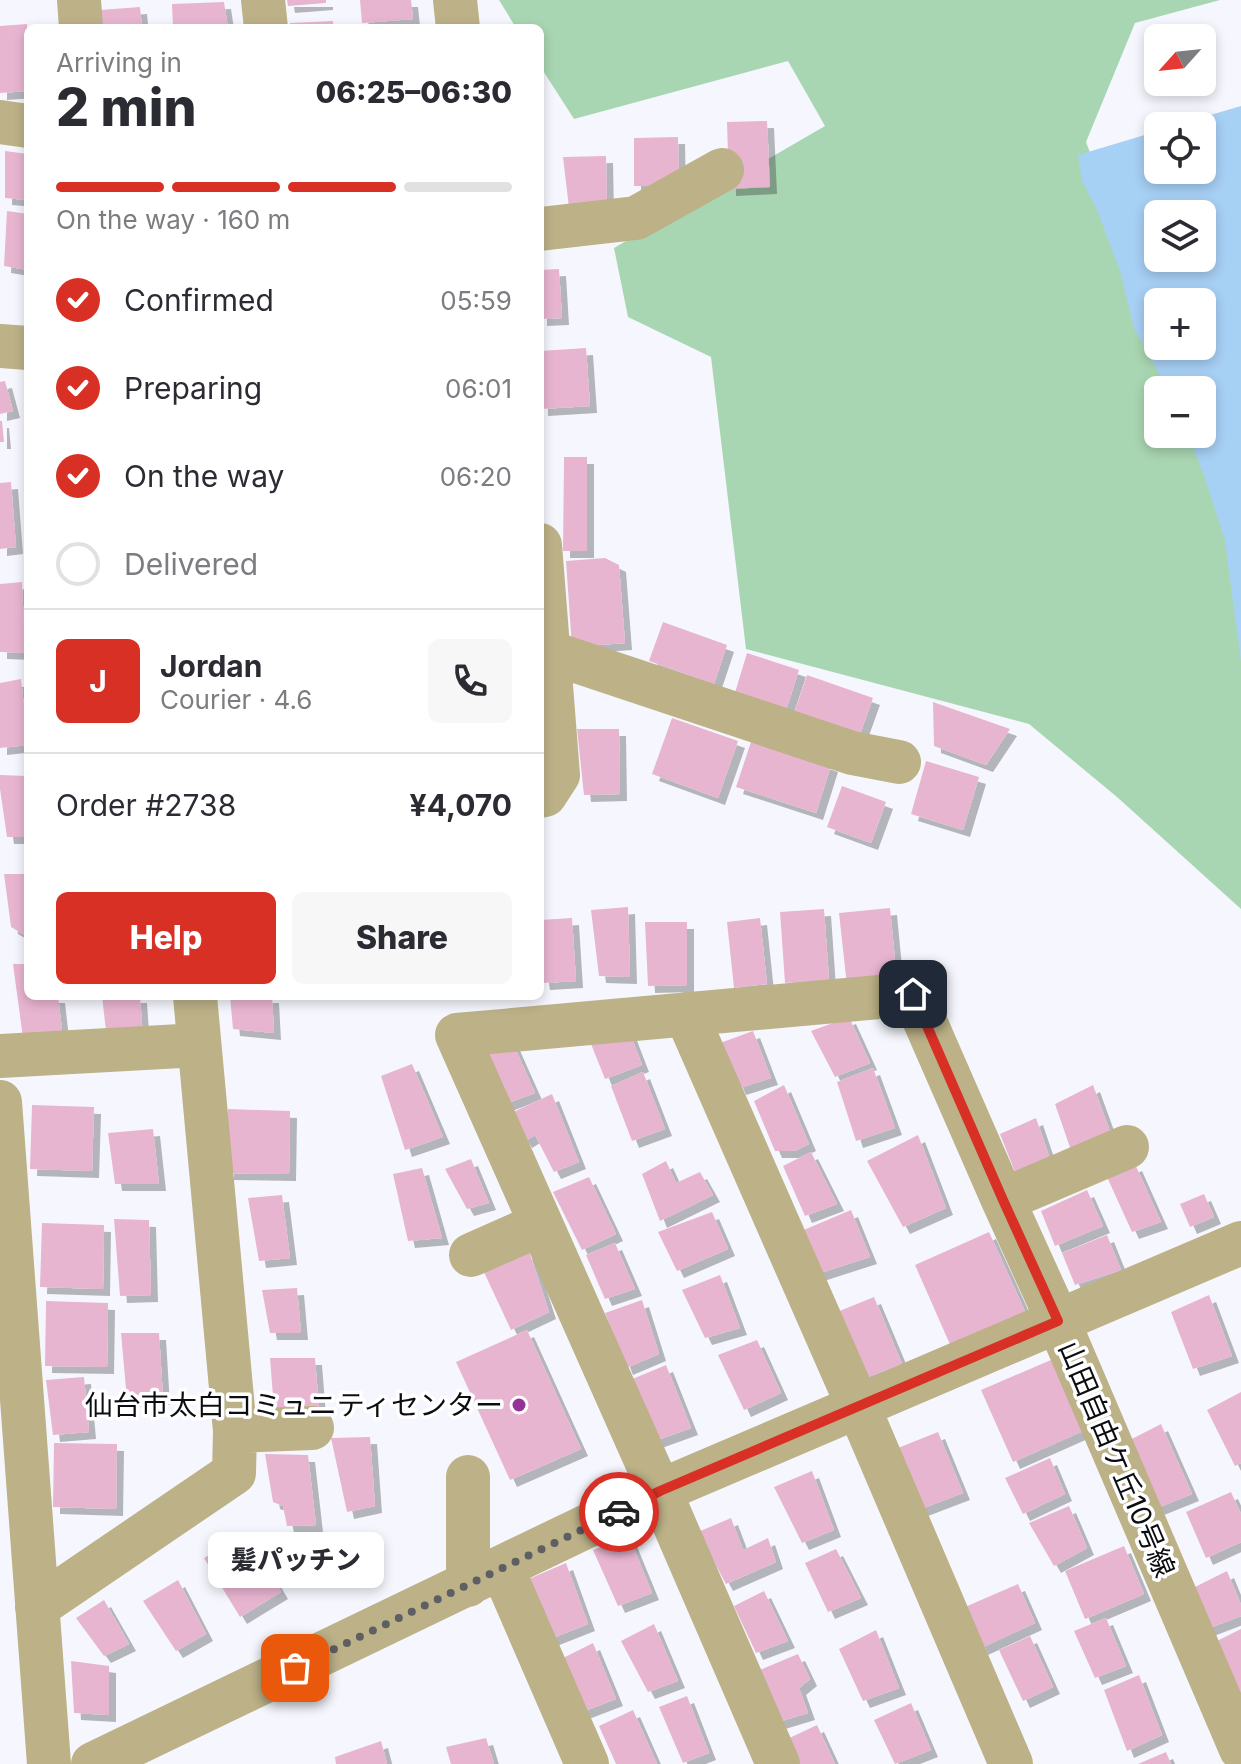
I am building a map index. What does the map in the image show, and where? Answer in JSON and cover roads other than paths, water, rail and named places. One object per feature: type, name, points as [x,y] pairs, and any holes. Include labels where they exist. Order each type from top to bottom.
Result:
[{"type":"street","points":[[79,0],[81,24]]},
{"type":"street","points":[[263,0],[266,24]]},
{"type":"street","points":[[455,0],[458,24]]},
{"type":"street","points":[[0,122],[24,125]]},
{"type":"street","points":[[544,229],[636,218],[722,170]]},
{"type":"street","points":[[0,346],[24,348]]},
{"type":"street","points":[[544,593],[558,775],[544,795]]},
{"type":"street","points":[[549,652],[852,753],[899,762]]},
{"type":"street","name":"山田自由ケ丘10号線","points":[[686,1014],[913,994],[1058,1321],[1241,1749]]},
{"type":"street","points":[[37,1607],[234,1473],[235,1431],[195,1000]]},
{"type":"street","points":[[778,1764],[457,1035],[686,1014],[1011,1764]]},
{"type":"street","points":[[0,1056],[199,1045]]},
{"type":"street","points":[[0,1102],[49,1764]]},
{"type":"street","points":[[1003,1200],[1127,1147]]},
{"type":"street","points":[[471,1255],[541,1224]]},
{"type":"street","points":[[93,1764],[660,1491],[1241,1243]]},
{"type":"street","points":[[235,1431],[312,1428]]},
{"type":"street","points":[[468,1477],[485,1576],[587,1764]]},
{"type":"water","points":[[1241,106],[1241,662],[1225,541],[1193,448],[1216,448],[1216,376],[1160,376],[1152,360],[1216,360],[1216,288],[1144,288],[1144,346],[1134,328],[1120,271],[1097,210],[1082,181],[1078,155],[1144,135],[1144,184],[1216,184],[1216,113]]},
{"type":"place","name":"仙台市太白コミュニティセンター","points":[[519,1405]]},
{"type":"place","name":"髪パッチン","points":[[295,1668]]}]
